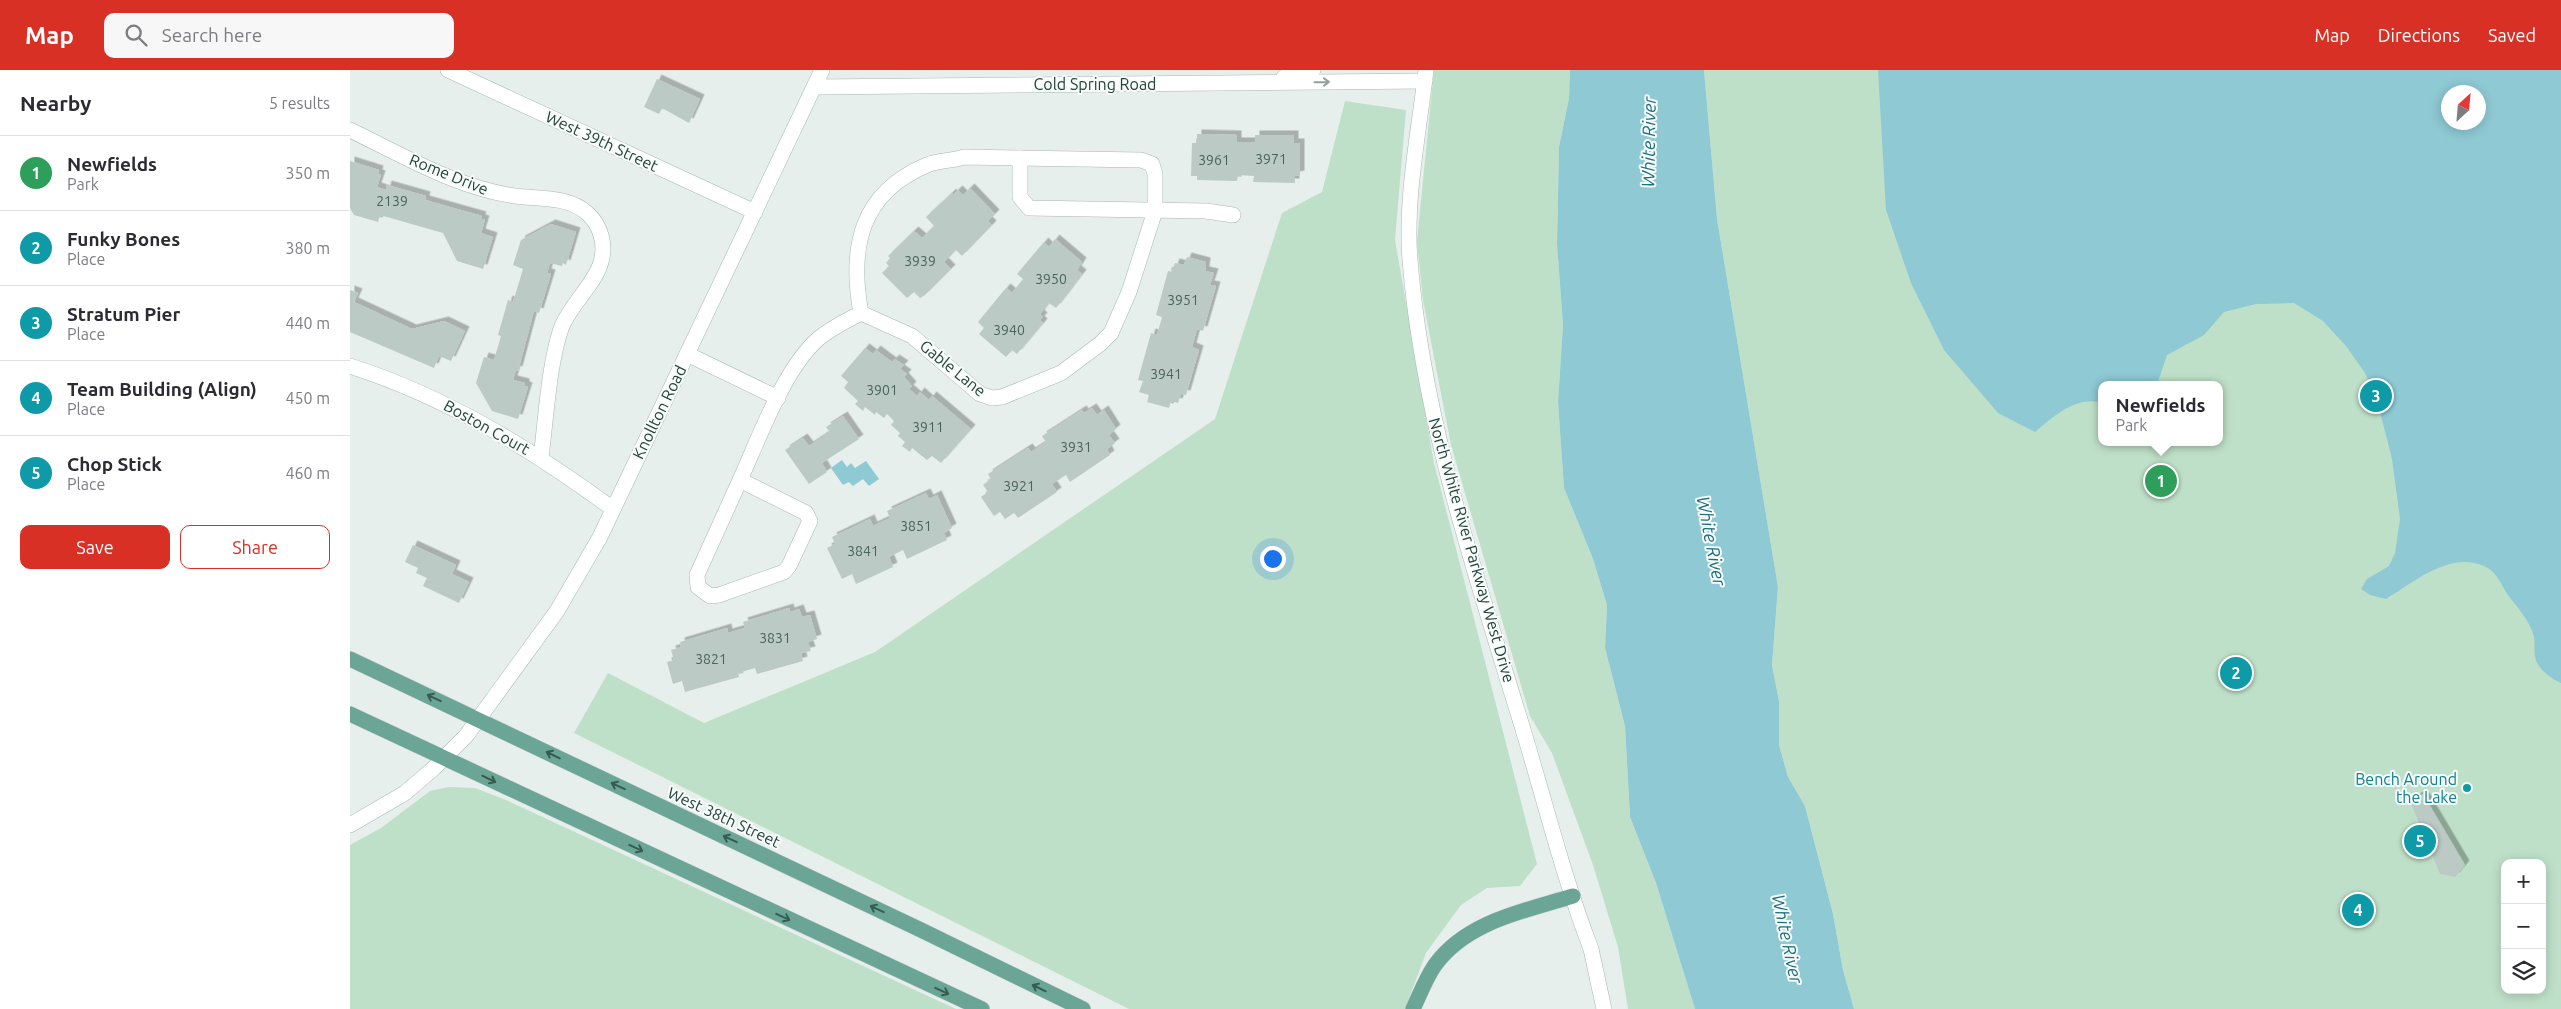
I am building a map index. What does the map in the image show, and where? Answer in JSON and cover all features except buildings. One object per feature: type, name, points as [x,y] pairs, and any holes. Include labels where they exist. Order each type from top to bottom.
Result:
[{"type":"main road","name":"West 38th Street","points":[[350,659],[1083,1009]]},
{"type":"main road","points":[[350,714],[982,1009]]},
{"type":"main road","points":[[1413,1009],[1424,984],[1445,953],[1476,930],[1493,922],[1573,896]]},
{"type":"main road","points":[[1418,1009],[1424,984]]},
{"type":"street","name":"West 39th Street","points":[[448,70],[755,212]]},
{"type":"street","name":"Knollton Road","points":[[445,758],[466,736],[562,603],[585,565],[822,70]]},
{"type":"street","points":[[1256,83],[1313,70]]},
{"type":"street","name":"Cold Spring Road","points":[[814,87],[1046,77],[1256,83],[1426,76]]},
{"type":"street","name":"North White River Parkway West Drive","points":[[1426,76],[1411,203],[1409,240],[1412,276],[1430,395],[1453,494],[1573,896],[1591,949],[1604,1009]]},
{"type":"street","name":"Rome Drive","points":[[350,130],[462,182],[500,194],[567,202],[587,213],[597,225],[603,248],[601,263],[594,277],[575,302],[561,331],[540,457]]},
{"type":"street","name":"Gable Lane","points":[[964,157],[1020,158],[1146,161],[1152,164],[1155,171],[1155,211],[1129,292],[1106,339],[1061,373],[1002,398],[992,398],[980,394],[912,336],[861,313],[855,276],[859,240],[872,210],[889,189],[909,173],[934,162],[964,157]]},
{"type":"street","points":[[1020,158],[1020,198],[1029,208],[1206,211],[1233,216]]},
{"type":"street","points":[[740,480],[806,513],[810,520],[789,566],[784,572],[728,592],[710,596],[698,587],[697,575],[740,480],[778,398],[798,363],[813,344],[836,326],[861,313]]},
{"type":"street","points":[[687,354],[778,398]]},
{"type":"street","name":"Boston Court","points":[[350,366],[443,403],[486,424],[540,457],[613,509]]},
{"type":"street","points":[[350,825],[405,793],[445,758]]},
{"type":"green space","points":[[1434,70],[1570,70],[1569,98],[1559,147],[1557,244],[1563,325],[1558,402],[1564,488],[1593,559],[1607,605],[1605,648],[1625,726],[1630,817],[1656,883],[1695,1009],[1628,1009],[1618,947],[1593,865],[1552,753],[1530,716],[1451,445],[1423,300],[1417,241]]},
{"type":"green space","points":[[1704,70],[2561,70],[2561,1009],[1854,1009],[1843,970],[1833,914],[1805,806],[1788,777],[1779,745],[1779,701],[1772,665],[1778,587],[1717,219]]},
{"type":"green space","points":[[1345,101],[1406,110],[1395,240],[1434,463],[1537,864],[1520,886],[1487,888],[1461,905],[1426,953],[1405,1009],[1129,1009],[574,733],[608,673],[704,723],[875,652],[1215,419],[1282,213],[1322,192]]},
{"type":"green space","points":[[449,787],[475,788],[506,800],[956,1009],[350,1009],[350,845],[381,828],[430,791]]},
{"type":"water","name":"White River","points":[[1570,70],[1704,70],[1717,219],[1778,587],[1772,665],[1779,701],[1779,745],[1788,777],[1805,806],[1833,914],[1843,970],[1854,1009],[1695,1009],[1656,883],[1630,817],[1625,726],[1605,648],[1607,605],[1593,559],[1564,488],[1558,402],[1563,325],[1557,244],[1559,147],[1569,98]]},
{"type":"water","points":[[1878,70],[2561,70],[2561,683],[2549,676],[2538,665],[2535,657],[2534,637],[2530,626],[2492,571],[2484,566],[2471,562],[2445,566],[2432,571],[2386,599],[2370,595],[2361,589],[2367,579],[2389,566],[2395,553],[2400,519],[2392,459],[2376,396],[2365,373],[2346,346],[2323,321],[2294,303],[2256,304],[2224,312],[2204,335],[2167,355],[2158,381],[2098,381],[2098,402],[2084,402],[2066,409],[2035,432],[1998,413],[1944,350],[1911,283],[1886,210]]},
{"type":"water","points":[[842,460],[847,467],[851,463],[855,468],[866,461],[879,479],[869,486],[863,479],[853,486],[849,482],[843,485],[831,468]]},
{"type":"place","name":"Stratum Pier","points":[[2376,396]]},
{"type":"place","name":"Newfields","points":[[2161,481]]},
{"type":"place","name":"Funky Bones","points":[[2236,673]]},
{"type":"place","name":"Bench Around the Lake","points":[[2467,788]]},
{"type":"place","name":"Chop Stick","points":[[2420,841]]},
{"type":"place","name":"Team Building (Align)","points":[[2358,910]]}]
